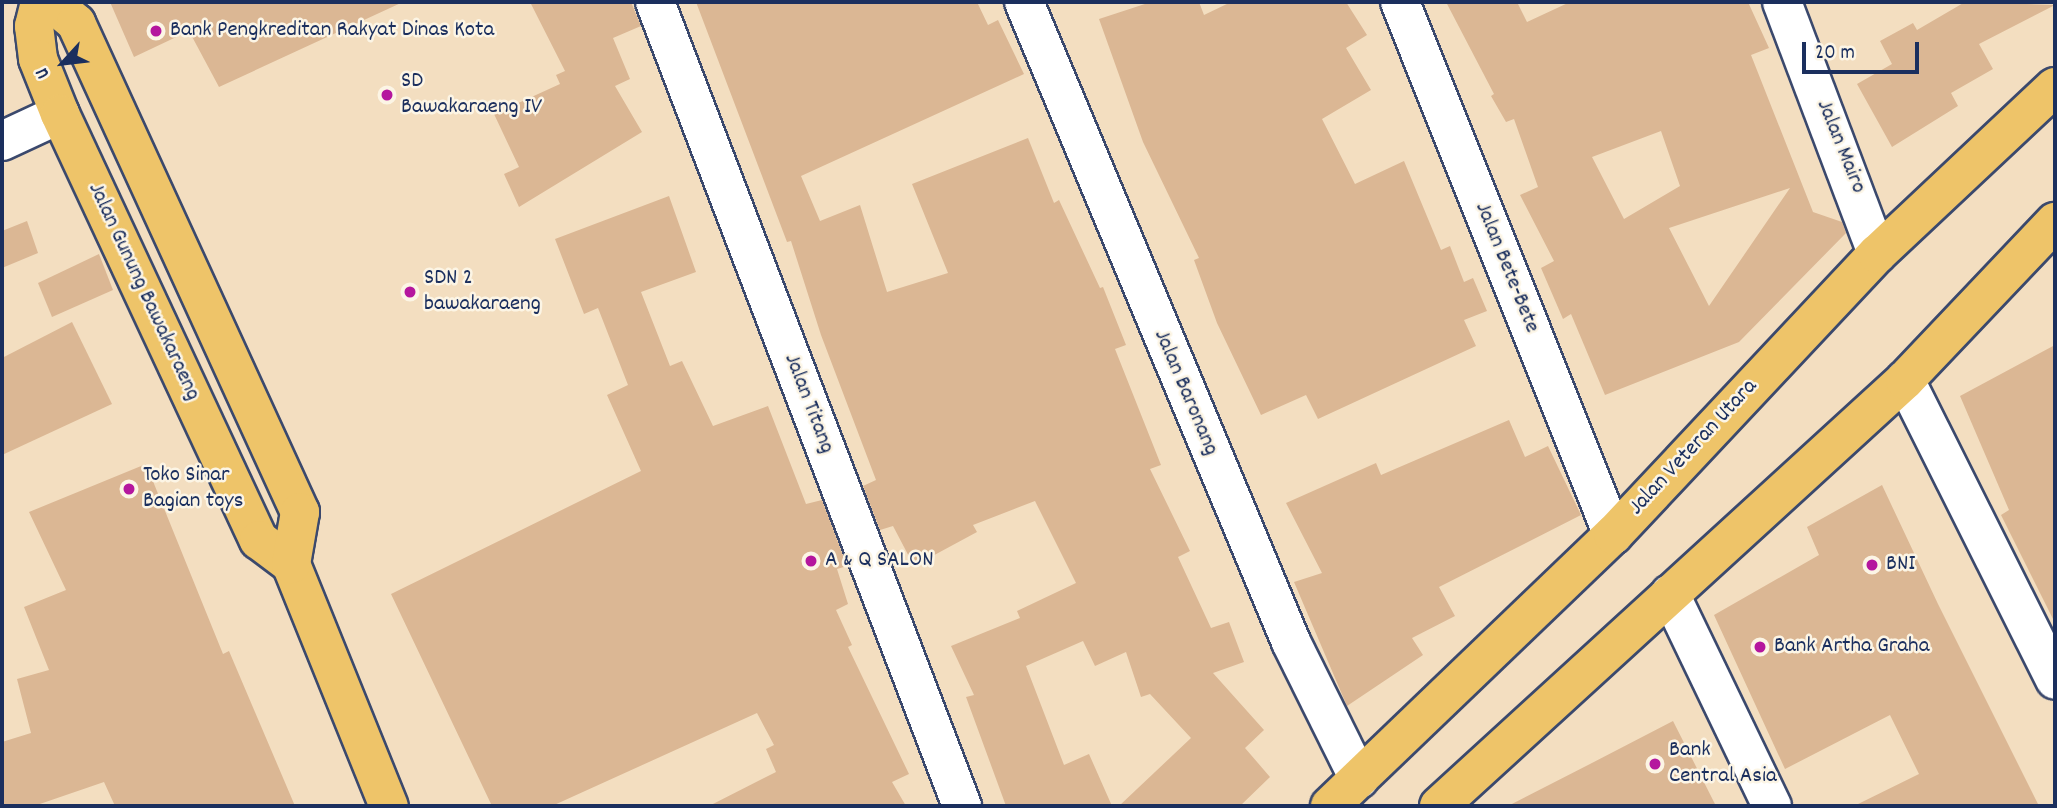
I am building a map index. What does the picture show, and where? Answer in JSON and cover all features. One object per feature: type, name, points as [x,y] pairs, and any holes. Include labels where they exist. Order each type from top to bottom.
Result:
[{"type":"main road","name":"Jalan Gunung Bawakaraeng","points":[[40,2],[34,26],[38,59],[60,114],[258,539],[291,564]]},
{"type":"main road","points":[[51,2],[76,23],[300,512],[291,564],[389,806]]},
{"type":"main road","name":"Jalan Veteran Utara","points":[[1330,806],[1613,535],[1877,254],[2053,93]]},
{"type":"main road","points":[[1439,806],[1905,380],[2055,222]]},
{"type":"street","name":"Jalan Titang","points":[[655,2],[962,806]]},
{"type":"street","name":"Jalan Baronang","points":[[1024,2],[1291,642],[1359,779]]},
{"type":"street","name":"Jalan Bete-Bete","points":[[1400,2],[1613,535]]},
{"type":"street","name":"Jalan Mairo","points":[[1782,2],[1863,205],[1877,254]]},
{"type":"street","points":[[2,141],[60,114]]},
{"type":"street","points":[[1905,380],[2055,679]]},
{"type":"street","points":[[1670,594],[1772,806]]},
{"type":"building","points":[[110,2],[403,2],[219,87],[189,31],[134,57]]},
{"type":"building","points":[[530,2],[631,2],[641,26],[613,38],[630,79],[615,86],[642,132],[519,207],[504,174],[519,167],[494,114],[560,84],[556,75],[565,71]]},
{"type":"building","points":[[696,2],[977,2],[988,25],[998,20],[1024,74],[801,176],[820,221],[860,205],[887,292],[948,273],[912,184],[1028,138],[1054,203],[1059,200],[1100,288],[1103,287],[1126,345],[1115,349],[1161,465],[1150,469],[1190,551],[1178,557],[1211,628],[1229,622],[1244,662],[1213,673],[1264,730],[1245,748],[1270,777],[1240,806],[1119,806],[1191,738],[1150,694],[1141,697],[1126,652],[1095,666],[1083,641],[1026,666],[1064,765],[1089,754],[1112,806],[1006,806],[966,697],[974,695],[951,646],[1020,618],[1017,611],[1076,583],[1035,501],[973,525],[977,532],[914,566],[893,526],[880,530],[863,486],[876,480],[821,335],[791,241],[787,242]]},
{"type":"building","points":[[1151,2],[1199,2],[1204,15],[1231,2],[1346,2],[1367,35],[1346,48],[1371,90],[1322,119],[1355,184],[1404,161],[1441,250],[1450,246],[1464,282],[1473,278],[1487,311],[1464,320],[1476,346],[1318,419],[1306,395],[1261,415],[1217,323],[1194,260],[1199,258],[1143,142],[1099,19]]},
{"type":"building","points":[[1446,2],[1517,2],[1527,22],[1570,2],[1748,2],[1769,48],[1751,55],[1813,212],[1842,222],[1846,233],[1739,342],[1605,395],[1571,314],[1563,319],[1541,268],[1554,261],[1520,195],[1538,187],[1514,119],[1506,122],[1491,96],[1494,94]],"holes":[[[1661,131],[1680,186],[1624,219],[1592,157]],[[1790,188],[1709,306],[1669,228]]]},
{"type":"building","points":[[1965,2],[2055,5],[1979,44],[1993,69],[1951,93],[1958,106],[1892,147],[1857,84],[1892,64],[1880,41],[1913,23],[1917,30]]},
{"type":"building","points":[[669,196],[696,272],[641,292],[670,366],[682,361],[713,426],[768,406],[806,504],[822,500],[847,566],[837,569],[848,604],[836,610],[852,645],[848,647],[909,774],[892,782],[906,806],[709,806],[776,772],[766,749],[774,745],[757,713],[552,806],[492,806],[391,594],[641,471],[607,395],[628,385],[598,308],[584,314],[555,239]]},
{"type":"building","points":[[27,221],[38,253],[2,268],[2,231]]},
{"type":"building","points":[[99,254],[113,290],[52,317],[38,283]]},
{"type":"building","points":[[72,322],[112,404],[2,455],[2,358]]},
{"type":"building","points":[[2055,345],[2055,623],[2001,515],[2009,510],[1960,396]]},
{"type":"building","points":[[1509,420],[1525,457],[1548,446],[1581,515],[1439,587],[1455,616],[1412,638],[1423,655],[1347,706],[1294,582],[1322,573],[1286,503],[1376,463],[1381,475]]},
{"type":"building","points":[[146,464],[223,654],[229,651],[295,806],[115,806],[104,782],[34,806],[2,806],[2,742],[31,733],[17,679],[49,670],[24,607],[66,590],[29,512]]},
{"type":"building","points":[[1882,485],[2039,806],[1854,806],[1919,774],[1890,715],[1785,769],[1714,615],[1819,555],[1807,527]]},
{"type":"building","points":[[1673,721],[1716,806],[1508,806],[1590,764]]},
{"type":"place","name":"Bank Pengkreditan Rakyat Dinas Kota","points":[[156,31]]},
{"type":"place","name":"SD Bawakaraeng IV","points":[[387,95]]},
{"type":"place","name":"SDN 2 bawakaraeng","points":[[410,292]]},
{"type":"place","name":"Toko Sinar Bagian toys","points":[[129,489]]},
{"type":"place","name":"A & Q SALON","points":[[811,561]]},
{"type":"place","name":"BNI","points":[[1872,565]]},
{"type":"place","name":"Bank Artha Graha","points":[[1760,647]]},
{"type":"place","name":"Bank Central Asia","points":[[1655,764]]}]
